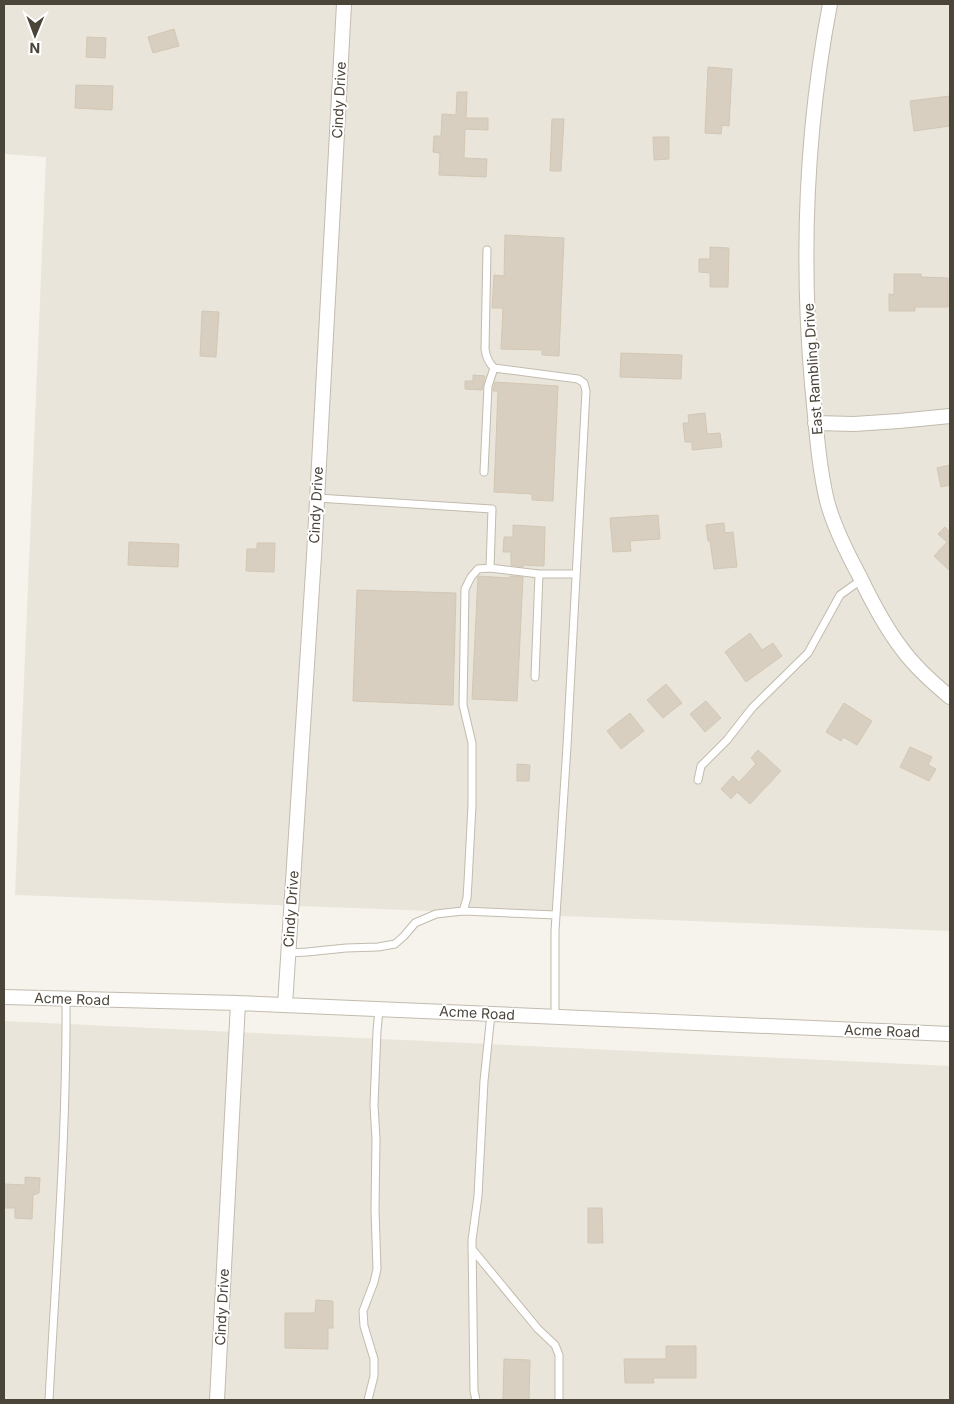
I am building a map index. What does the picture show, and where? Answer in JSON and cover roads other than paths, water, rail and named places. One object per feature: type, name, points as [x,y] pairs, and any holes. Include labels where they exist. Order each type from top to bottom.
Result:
[{"type":"street","name":"Cindy Drive","points":[[285,1005],[317,498],[344,4]]},
{"type":"street","name":"East Rambling Drive","points":[[830,4],[811,141],[806,269],[809,349],[821,468],[828,502],[840,536],[883,621],[902,650],[926,676],[950,696]]},
{"type":"street","points":[[816,423],[899,422],[950,416]]},
{"type":"street","name":"Acme Road","points":[[4,997],[238,1003],[950,1034]]},
{"type":"street","name":"Cindy Drive","points":[[217,1400],[238,1003]]},
{"type":"lane","points":[[486,250],[485,349],[487,359],[494,368],[578,379],[584,383],[586,391],[568,746],[556,915],[555,1017]]},
{"type":"lane","points":[[484,472],[488,386],[494,368]]},
{"type":"lane","points":[[317,498],[492,509],[490,568]]},
{"type":"lane","points":[[463,911],[467,898],[472,804],[472,743],[464,705],[466,589],[471,577],[478,569],[490,568],[539,574],[576,574]]},
{"type":"lane","points":[[535,677],[539,574]]},
{"type":"lane","points":[[698,780],[701,766],[727,740],[752,708],[808,653],[840,595],[861,580]]},
{"type":"lane","points":[[288,952],[378,947],[395,944],[415,923],[436,914],[463,911],[556,915]]},
{"type":"lane","points":[[49,1400],[64,1116],[66,999]]},
{"type":"lane","points":[[368,1400],[374,1376],[374,1359],[364,1326],[363,1311],[377,1269],[374,1086],[379,1009]]},
{"type":"lane","points":[[476,1400],[474,1391],[472,1249],[478,1196],[484,1080],[491,1014]]},
{"type":"lane","points":[[472,1249],[538,1329],[555,1345],[559,1355],[559,1400]]}]
